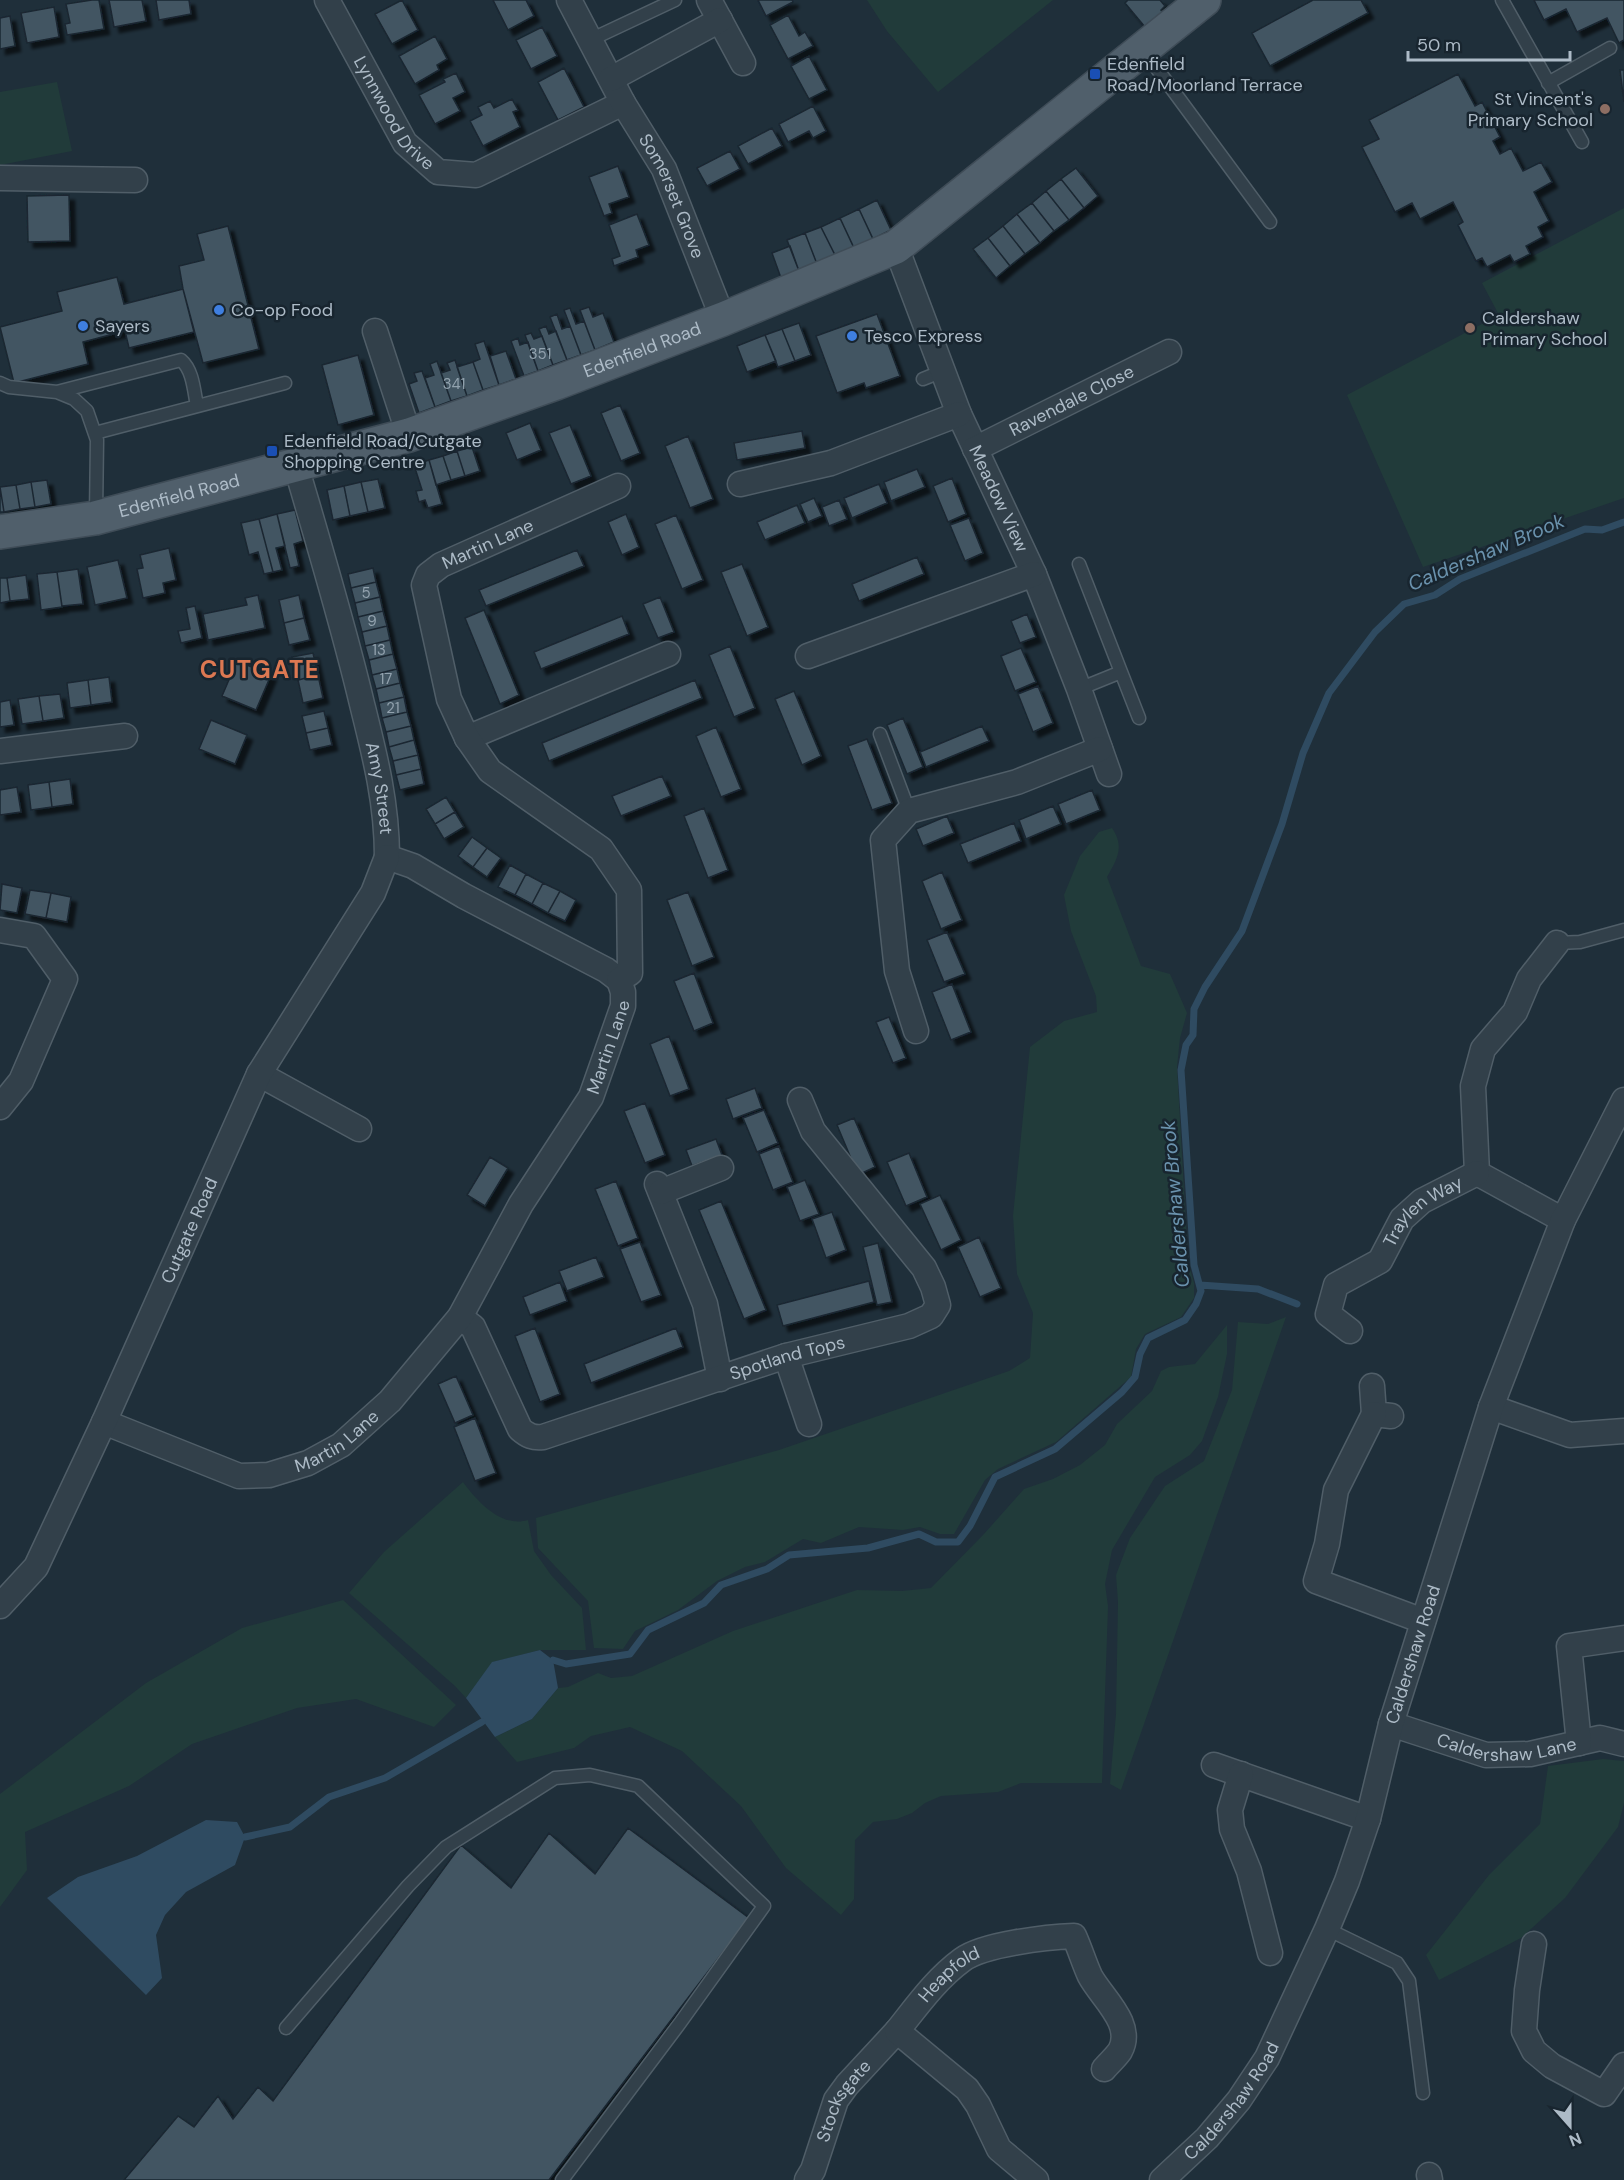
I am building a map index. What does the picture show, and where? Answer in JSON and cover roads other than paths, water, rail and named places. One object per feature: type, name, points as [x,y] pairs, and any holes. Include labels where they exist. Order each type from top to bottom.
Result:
[{"type":"main road","name":"Edenfield Road","points":[[0,532],[95,518],[409,435],[556,383],[723,319],[896,247],[1204,0]]},
{"type":"street","name":"Lynnwood Drive","points":[[327,0],[405,143],[438,172],[476,175],[624,104]]},
{"type":"street","name":"Somerset Grove","points":[[569,0],[624,104],[664,169],[723,319]]},
{"type":"street","points":[[611,79],[714,10],[743,63]]},
{"type":"street","points":[[0,178],[135,180]]},
{"type":"street","name":"Meadow View","points":[[896,247],[933,375],[959,414],[1034,574],[1109,774]]},
{"type":"street","points":[[375,331],[409,435]]},
{"type":"street","name":"Ravendale Close","points":[[975,449],[1169,352]]},
{"type":"street","points":[[740,484],[831,463],[959,414]]},
{"type":"street","name":"Amy Street","points":[[296,466],[350,653],[381,783],[387,824],[387,857],[413,866],[505,918],[606,970],[619,980]]},
{"type":"street","name":"Martin Lane","points":[[104,1422],[239,1476],[269,1475],[279,1472],[308,1463],[341,1445],[390,1401],[460,1317],[521,1204],[591,1097],[623,1006],[623,992],[619,980],[630,973],[629,890],[601,849],[490,771],[467,738],[449,699],[424,585],[428,575],[441,565],[618,486]]},
{"type":"street","points":[[808,656],[1034,574]]},
{"type":"street","points":[[467,738],[668,654]]},
{"type":"street","points":[[0,751],[125,736]]},
{"type":"street","points":[[916,1031],[897,971],[883,840],[909,811],[1017,782],[1100,749]]},
{"type":"street","name":"Cutgate Road","points":[[0,1606],[36,1567],[104,1422],[258,1074],[373,892],[387,857]]},
{"type":"street","points":[[0,930],[34,936],[65,979],[21,1081],[0,1107]]},
{"type":"street","points":[[1557,943],[1529,979],[1515,1012],[1483,1049],[1473,1086],[1477,1173],[1563,1220]]},
{"type":"street","points":[[258,1074],[359,1129]]},
{"type":"street","name":"Spotland Tops","points":[[460,1317],[473,1327],[520,1429],[526,1435],[534,1438],[543,1437],[786,1356],[909,1326],[931,1316],[938,1305],[924,1268],[813,1131],[800,1100]]},
{"type":"street","name":"Caldershaw Road","points":[[1162,2180],[1207,2138],[1239,2100],[1267,2058],[1327,1929],[1347,1881],[1368,1819],[1391,1724],[1491,1407],[1563,1220],[1624,1102]]},
{"type":"street","points":[[720,1379],[705,1304],[659,1188],[721,1168]]},
{"type":"street","name":"Traylen Way","points":[[1350,1331],[1328,1314],[1336,1285],[1380,1261],[1402,1219],[1422,1201],[1477,1173]]},
{"type":"street","points":[[786,1356],[809,1424]]},
{"type":"street","points":[[1372,1386],[1383,1415],[1336,1490],[1327,1544],[1313,1588],[1423,1621]]},
{"type":"street","points":[[1491,1407],[1569,1435],[1624,1431]]},
{"type":"street","points":[[1579,1743],[1567,1636],[1624,1638]]},
{"type":"street","name":"Caldershaw Lane","points":[[1391,1724],[1486,1755],[1530,1754],[1600,1738],[1624,1744]]},
{"type":"street","points":[[1214,1765],[1368,1819]]},
{"type":"street","points":[[1240,1774],[1230,1810],[1232,1829],[1272,1921],[1270,1953]]},
{"type":"street","name":"Heapfold","points":[[897,2031],[935,1984],[964,1958],[1000,1946],[1078,1930],[1090,1975],[1114,2009],[1132,2045],[1119,2052],[1104,2069]]},
{"type":"street","points":[[1534,1944],[1520,1974],[1524,2031],[1534,2050],[1600,2104],[1624,2065]]},
{"type":"street","points":[[897,2031],[967,2089],[978,2105],[999,2149],[1036,2180]]},
{"type":"street","name":"Stocksgate","points":[[807,2180],[813,2170],[836,2100],[897,2031]]},
{"type":"lane","points":[[590,40],[675,0]]},
{"type":"lane","points":[[1502,0],[1582,142]]},
{"type":"lane","points":[[1548,83],[1610,48]]},
{"type":"lane","points":[[1138,53],[1155,66],[1270,222]]},
{"type":"lane","points":[[57,392],[181,360],[186,364],[189,372],[198,406]]},
{"type":"lane","points":[[0,382],[9,387],[57,392],[74,399],[87,411],[97,440],[95,518]]},
{"type":"lane","points":[[95,433],[285,383]]},
{"type":"lane","points":[[1079,564],[1139,718]]},
{"type":"lane","points":[[1079,689],[1121,672]]},
{"type":"lane","points":[[880,734],[909,811]]},
{"type":"lane","points":[[1557,943],[1581,942],[1624,930]]},
{"type":"lane","points":[[286,2028],[408,1886],[446,1847],[555,1778],[590,1775],[638,1786],[764,1906],[680,2023],[561,2180]]},
{"type":"lane","points":[[1327,1929],[1397,1963],[1409,1981],[1423,2093]]},
{"type":"water","points":[[540,1650],[553,1660],[558,1688],[532,1719],[495,1737],[466,1698],[492,1662]]},
{"type":"water","points":[[206,1820],[237,1822],[245,1837],[235,1865],[186,1892],[165,1915],[156,1935],[162,1978],[146,1995],[47,1898],[78,1877],[137,1856]]},
{"type":"waterway","name":"Caldershaw Brook","points":[[553,1660],[566,1664],[630,1654],[648,1630],[704,1603],[721,1585],[767,1569],[789,1555],[868,1548],[919,1534],[936,1542],[958,1542],[970,1526],[995,1477],[1055,1449],[1122,1392],[1135,1377],[1140,1354],[1148,1338],[1185,1320],[1196,1304],[1201,1291],[1194,1265],[1181,1070],[1186,1045],[1193,1035],[1194,1009],[1205,987],[1242,931],[1282,824],[1303,753],[1329,693],[1375,632],[1404,604],[1435,595],[1460,579],[1585,529],[1602,530],[1624,522]]},
{"type":"waterway","points":[[1200,1285],[1258,1289],[1297,1304]]},
{"type":"waterway","points":[[245,1837],[290,1827],[329,1797],[385,1778],[482,1722]]},
{"type":"place","name":"Edenfield Road/Moorland Terrace","points":[[1095,74]]},
{"type":"place","name":"St Vincent's Primary School","points":[[1605,109]]},
{"type":"place","name":"Co-op Food","points":[[219,310]]},
{"type":"place","name":"Sayers","points":[[83,326]]},
{"type":"place","name":"Caldershaw Primary School","points":[[1470,328]]},
{"type":"place","name":"Tesco Express","points":[[852,336]]},
{"type":"place","name":"Edenfield Road/Cutgate Shopping Centre","points":[[272,451]]},
{"type":"district","name":"CUTGATE","points":[[260,669]]}]
